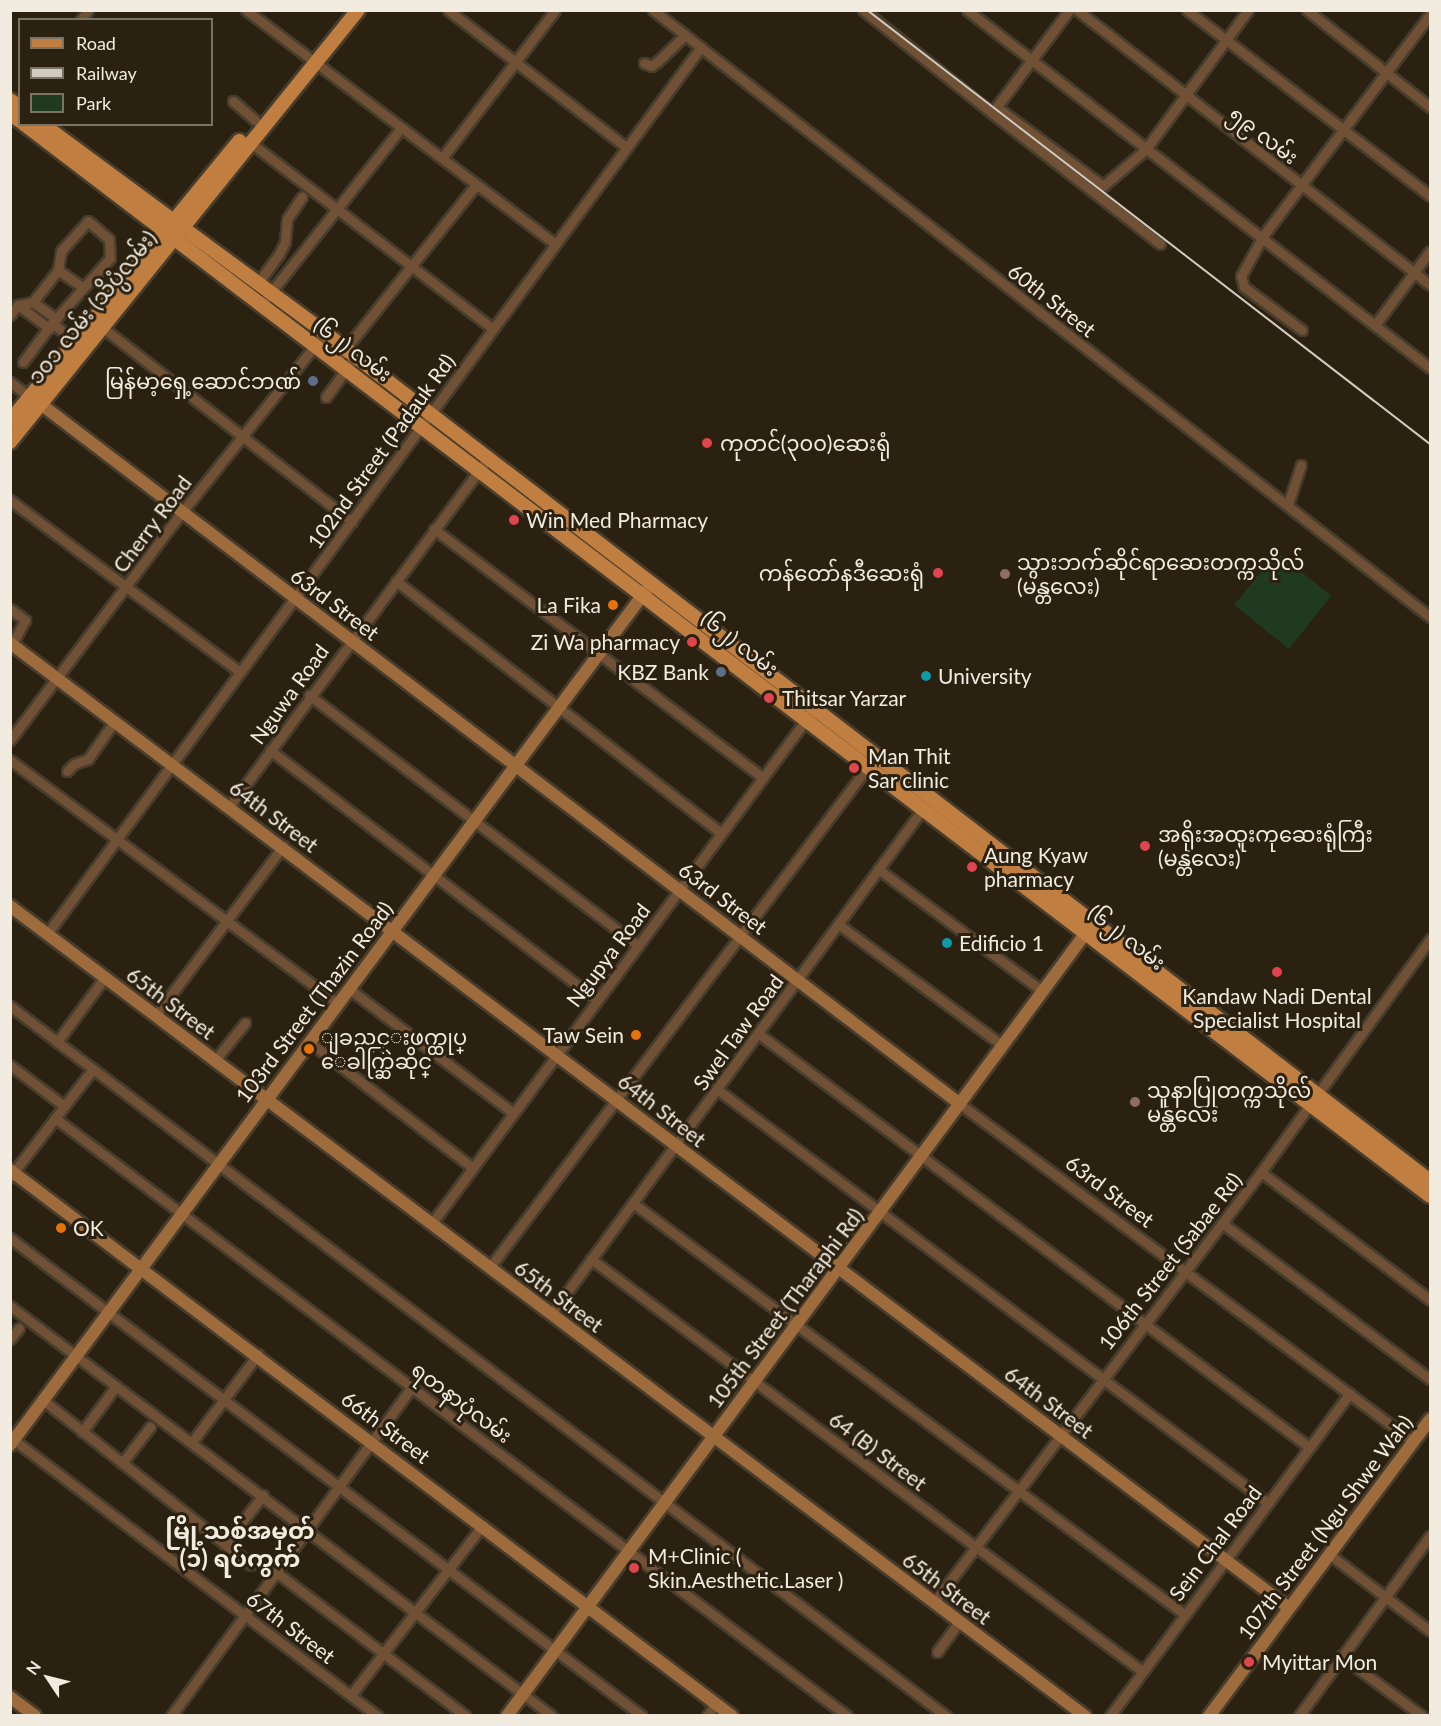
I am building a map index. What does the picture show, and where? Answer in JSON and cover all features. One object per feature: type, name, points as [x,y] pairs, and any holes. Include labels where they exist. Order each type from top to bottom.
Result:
[{"type":"main road","points":[[246,140],[312,59],[347,10]]},
{"type":"main road","points":[[246,140],[256,121],[358,10]]},
{"type":"main road","name":"(၆၂) လမ်း","points":[[27,126],[164,230],[180,233],[258,283],[325,333],[427,421],[483,465],[1314,1099],[1431,1196]]},
{"type":"main road","name":"(၆၂) လမ်း","points":[[45,126],[173,218],[180,233],[260,306],[340,366],[427,421]]},
{"type":"main road","name":"၁၀၁ လမ်း (သိပ္ပံလမ်း)","points":[[10,442],[74,340],[173,218],[246,140]]},
{"type":"main road","name":"၁၀၁ လမ်း (သိပ္ပံလမ်း)","points":[[10,421],[35,401],[103,328],[180,233],[246,140]]},
{"type":"main road","name":"(၆၂) လမ်း","points":[[1314,1099],[1431,1181]]},
{"type":"street","points":[[246,10],[555,244]]},
{"type":"street","points":[[448,10],[626,147]]},
{"type":"street","points":[[442,158],[513,62],[555,10]]},
{"type":"street","name":"60th Street","points":[[653,10],[1431,617]]},
{"type":"street","points":[[863,10],[995,110],[1102,186]]},
{"type":"street","points":[[968,10],[1029,60],[1263,236],[1431,369]]},
{"type":"street","points":[[995,110],[1029,60],[1069,10]]},
{"type":"street","name":"၅၉ လမ်း","points":[[1077,10],[1183,96],[1431,285]]},
{"type":"street","points":[[1187,10],[1431,196]]},
{"type":"street","points":[[1095,195],[1102,186],[1146,149],[1248,10]]},
{"type":"street","points":[[1307,10],[1431,107]]},
{"type":"street","points":[[1302,330],[1242,282],[1241,276],[1263,236],[1430,16],[1420,10]]},
{"type":"street","points":[[644,63],[651,66],[657,62],[685,35]]},
{"type":"street","name":"102nd Street (Padauk Rd)","points":[[47,934],[701,47]]},
{"type":"street","points":[[233,101],[256,121]]},
{"type":"street","points":[[995,110],[1095,195],[1160,244]]},
{"type":"street","points":[[260,306],[401,128]]},
{"type":"street","points":[[246,140],[493,329]]},
{"type":"street","points":[[326,397],[340,366],[411,267],[476,185]]},
{"type":"street","points":[[258,283],[279,254],[285,242],[287,219],[302,197]]},
{"type":"street","points":[[10,315],[18,305],[33,302],[58,270],[61,251],[88,221],[109,238],[111,255],[82,287],[23,362]]},
{"type":"street","points":[[1375,325],[1431,251]]},
{"type":"street","points":[[58,270],[82,287]]},
{"type":"street","points":[[33,302],[52,324]]},
{"type":"street","points":[[18,305],[52,324],[74,340]]},
{"type":"street","points":[[91,319],[352,522]]},
{"type":"street","name":"Cherry Road","points":[[10,740],[182,512],[325,333]]},
{"type":"street","name":"63rd Street","points":[[10,381],[799,979],[960,1104],[1414,1442]]},
{"type":"street","name":"Nguwa Road","points":[[229,807],[309,695],[483,465]]},
{"type":"street","points":[[1288,504],[1300,465]]},
{"type":"street","points":[[10,500],[240,672]]},
{"type":"street","points":[[434,529],[600,652],[762,777]]},
{"type":"street","points":[[396,582],[721,833]]},
{"type":"street","name":"103rd Street (Thazin Road)","points":[[12,1440],[646,590]]},
{"type":"street","points":[[10,609],[25,620],[11,644]]},
{"type":"street","name":"64th Street","points":[[11,644],[556,1053],[837,1270],[1060,1434],[1289,1608]]},
{"type":"street","points":[[309,695],[638,946]]},
{"type":"street","name":"Ngupya Road","points":[[432,1223],[556,1053],[810,715]]},
{"type":"street","points":[[67,771],[74,764],[88,759],[114,722]]},
{"type":"street","points":[[270,750],[597,1000]]},
{"type":"street","points":[[10,760],[337,1003]]},
{"type":"street","points":[[490,1267],[872,762]]},
{"type":"street","name":"Swel Taw Road","points":[[551,1314],[927,804]]},
{"type":"street","points":[[155,1016],[282,846]]},
{"type":"street","points":[[878,869],[1042,991]]},
{"type":"street","name":"65th Street","points":[[10,906],[1085,1716]]},
{"type":"street","points":[[838,924],[1002,1045]]},
{"type":"street","name":"105th Street (Tharaphi Rd)","points":[[507,1716],[1090,927]]},
{"type":"street","name":"106th Street (Sabae Rd)","points":[[934,1602],[1261,1172],[1431,939]]},
{"type":"street","points":[[57,1042],[105,977]]},
{"type":"street","points":[[348,988],[513,1113]]},
{"type":"street","points":[[10,1006],[946,1716]]},
{"type":"street","points":[[215,1060],[245,1023]]},
{"type":"street","points":[[759,1034],[921,1158],[1146,1323],[1309,1447]]},
{"type":"street","points":[[308,1041],[473,1168]]},
{"type":"street","points":[[10,1065],[64,1106]]},
{"type":"street","points":[[12,1173],[93,1069]]},
{"type":"street","points":[[718,1090],[1101,1380],[1268,1503]]},
{"type":"street","name":"ရတနာပုံလမ်း","points":[[55,1118],[847,1716]]},
{"type":"street","points":[[1261,1172],[1431,1300]]},
{"type":"street","name":"66th Street","points":[[12,1173],[258,1354],[732,1716]]},
{"type":"street","points":[[633,1203],[1184,1614]]},
{"type":"street","points":[[1222,1223],[1431,1379]]},
{"type":"street","points":[[10,1238],[337,1489],[642,1716]]},
{"type":"street","name":"64 (B) Street","points":[[591,1258],[1143,1672]]},
{"type":"street","points":[[10,1306],[308,1529],[552,1716]]},
{"type":"street","points":[[10,1339],[20,1328]]},
{"type":"street","points":[[192,1442],[258,1354]]},
{"type":"street","points":[[82,1432],[116,1386]]},
{"type":"street","points":[[171,1716],[412,1387]]},
{"type":"street","name":"Sein Chal Road","points":[[1110,1716],[1350,1393]]},
{"type":"street","points":[[43,1400],[251,1565]]},
{"type":"street","name":"107th Street (Ngu Shwe Wah)","points":[[1209,1716],[1431,1419]]},
{"type":"street","points":[[122,1463],[150,1427]]},
{"type":"street","name":"67th Street","points":[[12,1440],[378,1716]]},
{"type":"street","points":[[225,1544],[263,1495]]},
{"type":"street","points":[[351,1695],[483,1525]]},
{"type":"street","points":[[1313,1716],[1302,1712],[1431,1536]]},
{"type":"street","points":[[1422,1547],[1431,1554]]},
{"type":"street","points":[[1329,1554],[1431,1631]]},
{"type":"street","points":[[276,1572],[466,1716]]},
{"type":"street","points":[[937,1652],[959,1622]]},
{"type":"street","points":[[1341,1656],[1422,1716]]},
{"type":"street","points":[[10,1697],[35,1716]]},
{"type":"street","points":[[708,1716],[716,1703]]},
{"type":"green space","points":[[1277,552],[1331,596],[1289,649],[1234,605]]},
{"type":"railway","points":[[867,10],[1430,444]]},
{"type":"place","name":"မြန်မာ့ရှေ့ဆောင်ဘဏ်","points":[[313,381]]},
{"type":"place","name":"ကုတင်(၃၀၀)ဆေးရုံ","points":[[707,443]]},
{"type":"place","name":"Win Med Pharmacy","points":[[514,520]]},
{"type":"place","name":"ကန်တော်နဒီဆေးရုံ","points":[[938,573]]},
{"type":"place","name":"သွားဘက်ဆိုင်ရာဆေးတက္ကသိုလ် (မန္တလေး)","points":[[1005,574]]},
{"type":"place","name":"La Fika","points":[[613,605]]},
{"type":"place","name":"Zi Wa pharmacy","points":[[692,642]]},
{"type":"place","name":"KBZ Bank","points":[[721,672]]},
{"type":"place","name":"University","points":[[926,676]]},
{"type":"place","name":"Thitsar Yarzar","points":[[769,698]]},
{"type":"place","name":"Man Thit Sar clinic","points":[[854,768]]},
{"type":"place","name":"အရိုးအထူးကုဆေးရုံကြီး (မန္တလေး)","points":[[1145,846]]},
{"type":"place","name":"Aung Kyaw pharmacy","points":[[972,867]]},
{"type":"place","name":"Edificio 1","points":[[947,943]]},
{"type":"place","name":"Kandaw Nadi Dental Specialist Hospital","points":[[1277,972]]},
{"type":"place","name":"Taw Sein","points":[[636,1035]]},
{"type":"place","name":"ျခည္လင္းဖက္ထုပ္ ေခါက္ဆြဲဆိုင္","points":[[309,1049]]},
{"type":"place","name":"သူနာပြုတက္ကသိုလ် မန္တလေး","points":[[1135,1102]]},
{"type":"place","name":"OK","points":[[61,1228]]},
{"type":"place","name":"M+Clinic ( Skin.Aesthetic.Laser )","points":[[634,1568]]},
{"type":"place","name":"Myittar Mon","points":[[1249,1662]]},
{"type":"district","name":"မြို့သစ်အမှတ် (၁) ရပ်ကွက်","points":[[240,1544]]}]
